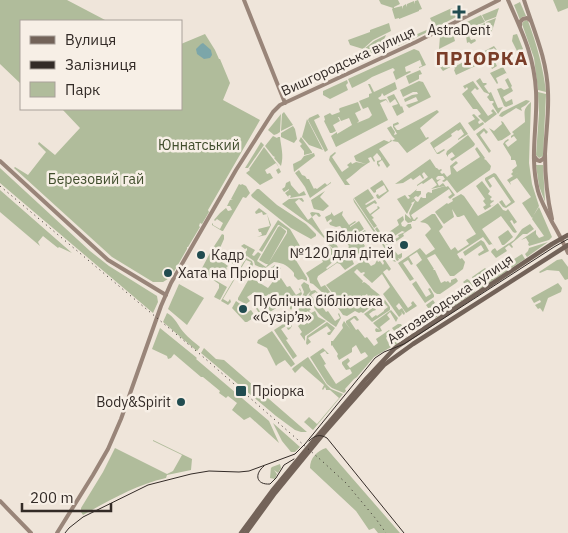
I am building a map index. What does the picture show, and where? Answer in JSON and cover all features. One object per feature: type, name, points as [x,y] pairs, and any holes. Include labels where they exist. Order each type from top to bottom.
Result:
[{"type":"main road","points":[[244,0],[285,103]]},
{"type":"main road","name":"Вишгородська вулиця","points":[[57,533],[93,475],[123,416],[151,333],[174,276],[273,112],[285,103],[416,42],[499,0]]},
{"type":"main road","points":[[508,0],[530,53],[535,85],[536,109],[533,154],[539,195],[568,253]]},
{"type":"main road","points":[[524,0],[543,54],[548,84],[545,154],[547,194],[553,224]]},
{"type":"main road","points":[[520,26],[523,18],[532,21]]},
{"type":"main road","points":[[533,154],[538,161],[543,159],[545,154]]},
{"type":"main road","points":[[0,161],[108,260],[166,294]]},
{"type":"main road","name":"Автозаводська вулиця","points":[[316,440],[366,379],[398,346],[568,236]]},
{"type":"main road","name":"Автозаводська вулиця","points":[[316,440],[392,358],[566,246]]},
{"type":"main road","points":[[241,533],[272,491],[316,440]]},
{"type":"main road","points":[[246,533],[316,440]]},
{"type":"main road","points":[[0,501],[31,533]]},
{"type":"green space","points":[[0,0],[67,0],[105,20],[20,20],[20,83],[0,64]]},
{"type":"green space","points":[[379,0],[398,0],[400,4],[394,8],[402,6],[403,9],[403,6],[406,4],[407,7],[407,4],[414,1],[415,4],[415,1],[418,0],[422,9],[395,19],[393,8],[381,4]]},
{"type":"green space","points":[[553,0],[568,0],[568,8],[558,12]]},
{"type":"green space","points":[[520,2],[526,16],[520,20],[514,5]]},
{"type":"green space","points":[[452,8],[456,17],[435,28],[430,18]]},
{"type":"green space","points":[[499,8],[496,17],[485,21],[482,15]]},
{"type":"green space","points":[[481,15],[485,22],[467,29],[469,23],[466,29],[457,33],[455,28]]},
{"type":"green space","points":[[496,18],[491,32],[485,37],[484,34],[487,32],[484,28],[472,34],[470,32],[472,28],[485,23],[490,32],[486,22]]},
{"type":"green space","points":[[526,20],[537,47],[546,92],[538,90],[534,58],[522,24]]},
{"type":"green space","points":[[389,23],[391,31],[373,40],[363,49],[350,45],[348,40]]},
{"type":"green space","points":[[431,28],[432,30],[398,46],[396,41],[413,33],[415,35]]},
{"type":"green space","points":[[452,30],[455,41],[439,49],[440,36]]},
{"type":"green space","points":[[468,30],[471,40],[475,39],[476,41],[471,44],[467,43],[466,36]]},
{"type":"green space","points":[[205,34],[220,59],[230,83],[223,100],[260,120],[171,277],[163,282],[153,282],[112,257],[14,168],[28,175],[46,152],[38,144],[39,142],[55,155],[80,128],[63,110],[182,110],[182,44]]},
{"type":"green space","points":[[517,34],[523,49],[519,55],[512,41],[513,35]]},
{"type":"green space","points":[[386,35],[382,44],[370,49],[364,49],[374,41]]},
{"type":"green space","points":[[494,46],[496,51],[494,48],[489,51],[497,66],[492,69],[489,63],[484,62],[456,75],[454,67]]},
{"type":"green space","points":[[375,49],[370,58],[358,63],[357,60],[364,51]]},
{"type":"green space","points":[[414,49],[419,51],[426,65],[419,68],[422,66],[420,60],[405,67],[406,72],[411,72],[396,80],[393,68],[352,88],[348,79]]},
{"type":"green space","points":[[450,56],[454,65],[443,71],[439,63]]},
{"type":"green space","points":[[503,67],[507,74],[496,78],[497,84],[490,73]]},
{"type":"green space","points":[[420,70],[422,74],[419,75],[419,79],[409,84],[406,76]]},
{"type":"green space","points":[[480,78],[483,83],[487,84],[484,86],[489,93],[491,92],[498,108],[503,107],[498,114],[492,104],[494,102],[490,101],[487,97],[489,94],[484,92],[476,81]]},
{"type":"green space","points":[[508,78],[513,91],[503,97],[506,102],[512,99],[513,104],[506,107],[497,89],[501,88],[504,90],[509,88],[505,80]]},
{"type":"green space","points":[[347,80],[348,90],[330,99],[323,95],[323,91]]},
{"type":"green space","points":[[419,81],[423,82],[431,97],[409,108],[406,105],[418,101],[416,97],[405,102],[404,99],[418,94],[417,92],[403,97],[400,90]]},
{"type":"green space","points":[[473,81],[479,89],[475,88],[471,92],[488,116],[493,113],[491,111],[493,109],[497,114],[485,123],[478,116],[481,114],[477,109],[473,109],[462,94],[468,89],[467,87],[465,89],[463,86]]},
{"type":"green space","points":[[395,82],[397,89],[384,96],[382,93],[378,98],[380,100],[386,99],[389,104],[386,100],[380,103],[388,120],[336,147],[331,136],[352,125],[349,118],[341,121],[338,117],[340,121],[333,125],[336,131],[330,133],[324,121],[324,116],[340,112],[340,108],[358,102],[361,110],[355,113],[359,121],[357,123],[369,118],[372,115],[368,107],[363,109],[359,101],[369,97],[369,94],[372,93],[368,84],[370,84],[374,92]]},
{"type":"green space","points":[[538,92],[546,94],[543,156],[539,158],[536,155],[539,113]]},
{"type":"green space","points":[[394,94],[404,112],[397,116],[392,106],[398,104],[395,99],[390,103],[387,97]]},
{"type":"green space","points":[[526,100],[530,101],[521,108],[522,111],[516,108],[502,117],[499,116],[502,112]]},
{"type":"green space","points":[[531,102],[529,163],[532,184],[539,206],[533,216],[539,207],[552,237],[549,240],[529,246],[526,238],[521,240],[536,230],[539,238],[544,236],[522,203],[531,197],[517,178],[510,182],[511,185],[507,180],[524,169],[513,176],[511,174],[512,170],[517,166],[516,162],[511,160],[503,144],[508,139],[505,143],[508,147],[517,140],[514,136],[511,138],[514,134],[512,132],[525,122],[525,109]]},
{"type":"green space","points":[[437,110],[439,112],[420,128],[426,138],[429,138],[407,153],[398,142],[392,141],[395,139],[387,128],[391,126],[395,132],[394,135],[397,134],[393,124],[398,122],[399,124],[394,126],[399,130]]},
{"type":"green space","points":[[284,112],[293,125],[281,131],[282,114]]},
{"type":"green space","points":[[281,114],[280,132],[274,135],[268,130]]},
{"type":"green space","points":[[318,114],[320,117],[314,120],[328,150],[325,152],[308,120]]},
{"type":"green space","points":[[474,114],[480,120],[479,124],[483,122],[484,124],[474,131],[468,123],[475,119],[472,115]]},
{"type":"green space","points":[[307,119],[323,150],[309,145],[302,137]]},
{"type":"green space","points":[[501,121],[511,134],[498,141],[489,128],[494,131],[502,124]]},
{"type":"green space","points":[[460,122],[468,134],[458,140],[464,134],[461,129],[451,134],[452,136],[434,148],[437,153],[445,150],[439,154],[437,154],[430,143]]},
{"type":"green space","points":[[293,126],[297,139],[294,143],[281,137],[281,133]]},
{"type":"green space","points":[[484,128],[488,132],[486,134],[484,131],[480,135],[491,151],[489,153],[476,134]]},
{"type":"green space","points":[[468,135],[475,144],[474,146],[452,161],[450,159],[455,156],[452,152],[448,157],[447,151]]},
{"type":"green space","points":[[273,136],[280,137],[281,166],[265,146]]},
{"type":"green space","points":[[301,137],[312,153],[304,155],[304,151],[300,146],[302,144],[299,141]]},
{"type":"green space","points":[[390,138],[392,141],[379,149],[390,165],[387,168],[382,160],[378,163],[379,167],[377,161],[381,160],[381,158],[377,153],[373,157],[374,162],[371,157],[368,158],[370,162],[346,180],[350,185],[345,185],[329,160],[330,156],[335,152],[332,157],[342,172],[349,167],[347,165],[351,162],[352,164],[356,162],[366,164],[356,161],[354,156],[384,140],[389,142]]},
{"type":"green space","points":[[261,142],[264,145],[248,168],[245,168]]},
{"type":"green space","points":[[264,147],[277,164],[279,168],[276,163],[265,170],[273,178],[260,185],[246,173],[250,170]]},
{"type":"green space","points":[[477,147],[491,166],[490,170],[457,193],[447,180],[442,181],[445,179],[443,176],[438,176],[437,180],[441,179],[437,182],[439,186],[443,183],[446,187],[448,186],[455,195],[450,199],[448,197],[452,194],[449,189],[411,215],[414,220],[418,218],[415,221],[408,223],[405,220],[405,214],[411,219],[409,213],[415,201],[411,203],[407,214],[397,199],[405,195],[408,199],[410,198],[408,195],[417,189],[416,191],[421,191],[421,194],[418,197],[416,196],[410,201],[414,198],[418,202],[421,197],[426,198],[428,192],[432,193],[432,190],[445,186],[431,189],[437,185],[432,178],[417,186],[428,177],[424,172],[422,174],[423,179],[420,175],[413,180],[411,178],[403,183],[395,184],[430,159],[436,168],[441,169],[440,172],[444,173],[447,177],[451,174],[450,166],[456,161],[458,163],[453,167],[457,172],[480,157],[475,149]]},
{"type":"green space","points":[[314,153],[315,156],[294,172],[293,164],[304,156]]},
{"type":"green space","points":[[536,165],[543,165],[545,202],[539,186]]},
{"type":"green space","points":[[0,168],[90,251],[109,266],[157,296],[158,302],[153,313],[0,183]]},
{"type":"green space","points":[[279,168],[281,172],[278,174],[276,170]]},
{"type":"green space","points":[[299,170],[302,175],[309,179],[314,189],[325,183],[327,185],[331,183],[310,198],[295,173]]},
{"type":"green space","points":[[494,173],[515,202],[506,208],[499,202],[502,200],[506,206],[511,202],[494,177],[488,180],[492,186],[490,188],[485,180],[485,178]]},
{"type":"green space","points":[[382,180],[389,191],[379,199],[376,195],[378,194],[379,196],[387,191],[384,185],[374,193],[370,188]]},
{"type":"green space","points":[[290,181],[299,194],[304,191],[306,195],[290,198],[290,195],[288,196],[289,198],[285,193],[289,189],[284,192],[282,189]]},
{"type":"green space","points":[[482,181],[490,191],[488,194],[492,197],[490,199],[494,201],[490,204],[491,206],[495,204],[485,210],[483,207],[486,205],[483,201],[485,199],[476,186]]},
{"type":"green space","points":[[239,184],[246,186],[250,193],[246,198],[243,197],[222,231],[212,224],[220,229],[223,223],[217,219],[214,220],[226,208],[228,211],[232,210],[230,206],[227,206],[230,200],[233,199],[231,199]]},
{"type":"green space","points":[[257,189],[306,224],[316,236],[311,239],[291,228],[252,197],[251,195]]},
{"type":"green space","points":[[368,189],[374,198],[365,204],[375,200],[377,203],[366,208],[370,214],[378,206],[380,208],[371,215],[377,226],[374,228],[354,198]]},
{"type":"green space","points":[[0,190],[72,253],[58,248],[43,236],[38,242],[40,246],[0,212]]},
{"type":"green space","points":[[325,191],[320,197],[329,206],[323,211],[314,209],[311,200]]},
{"type":"green space","points":[[461,194],[478,216],[498,203],[503,210],[506,211],[508,209],[517,222],[514,224],[512,220],[510,221],[517,232],[513,232],[501,216],[482,229],[495,247],[492,244],[489,245],[483,237],[457,254],[465,262],[463,269],[454,276],[450,276],[435,254],[427,258],[441,283],[448,281],[450,283],[451,280],[456,278],[458,281],[440,294],[437,294],[416,265],[422,260],[417,252],[409,257],[413,264],[411,265],[408,260],[403,263],[414,279],[410,281],[398,263],[420,248],[426,255],[435,249],[425,235],[431,229],[427,224],[420,222],[432,214],[435,214],[443,227],[439,231],[451,250],[455,247],[458,251],[469,244],[466,240],[476,234],[464,215],[457,217],[452,209],[454,217],[444,224],[435,212]]},
{"type":"green space","points":[[302,198],[303,202],[299,199],[295,202],[308,220],[312,217],[324,236],[329,233],[341,252],[340,254],[348,248],[349,246],[346,242],[350,239],[340,226],[330,225],[331,219],[327,222],[325,217],[331,214],[331,212],[334,216],[343,211],[342,215],[349,225],[356,222],[350,227],[359,221],[364,229],[351,238],[349,244],[353,238],[365,230],[367,233],[358,236],[365,246],[362,249],[366,256],[364,257],[361,252],[359,254],[356,250],[354,251],[356,253],[351,257],[354,264],[345,270],[337,263],[318,276],[317,279],[321,287],[325,285],[340,305],[342,305],[326,285],[365,259],[371,266],[377,260],[383,265],[381,257],[376,259],[374,256],[379,251],[391,269],[383,272],[408,308],[412,305],[413,301],[417,306],[406,313],[399,303],[396,306],[399,310],[402,308],[405,313],[404,315],[401,312],[402,314],[399,317],[383,294],[390,287],[382,274],[372,283],[363,275],[364,272],[361,273],[357,269],[354,272],[363,281],[362,283],[364,282],[381,297],[377,299],[373,295],[369,298],[367,294],[363,295],[359,299],[362,297],[366,302],[369,299],[373,305],[363,313],[355,311],[347,316],[343,315],[336,305],[310,283],[306,273],[323,262],[319,252],[320,250],[323,254],[325,252],[322,249],[328,245],[338,257],[326,268],[336,263],[340,258],[339,254],[311,225],[282,204],[289,199]]},
{"type":"green space","points":[[353,198],[396,262],[393,261]]},
{"type":"green space","points":[[259,208],[267,214],[263,215],[262,212],[256,214],[255,212]]},
{"type":"green space","points":[[312,212],[319,213],[321,216],[319,217],[316,214],[312,217],[310,213]]},
{"type":"green space","points":[[267,214],[271,225],[266,235],[257,237],[262,235],[258,229],[270,226]]},
{"type":"green space","points":[[403,216],[402,226],[405,227],[411,224],[412,228],[391,245],[398,255],[402,253],[402,257],[398,258],[399,260],[397,261],[375,229],[377,227],[390,246],[391,240],[388,242],[384,236],[389,233],[389,237],[393,240],[405,232],[402,231],[393,237],[393,234],[389,232],[399,225],[397,220]]},
{"type":"green space","points":[[278,220],[290,229],[300,246],[292,254],[307,281],[298,280],[294,273],[283,264],[274,262],[264,269],[255,265],[254,261],[247,256],[233,269],[235,266],[220,249],[217,249],[217,253],[211,251],[222,234],[224,239],[220,248],[234,260],[239,262],[247,250],[247,248],[245,249],[241,246],[244,244],[255,250],[252,255],[254,256],[258,252],[261,254],[257,261],[266,267],[287,230],[278,225],[262,252],[259,250]]},
{"type":"green space","points":[[530,224],[534,229],[527,234],[523,234],[511,244],[512,248],[509,245],[505,248],[507,251],[496,258],[491,252],[495,248],[497,251],[514,240],[522,229]]},
{"type":"green space","points":[[280,226],[286,232],[268,264],[259,260]]},
{"type":"green space","points":[[508,230],[513,237],[502,245],[498,237]]},
{"type":"green space","points":[[481,240],[489,251],[479,256],[478,254],[484,250],[481,245],[465,256],[463,252]]},
{"type":"green space","points":[[548,242],[527,257],[525,254],[529,248]]},
{"type":"green space","points":[[210,253],[228,266],[223,275],[217,271],[214,276],[217,275],[215,280],[227,287],[220,300],[214,297],[219,284],[201,270]]},
{"type":"green space","points":[[522,254],[525,259],[480,289],[478,288],[483,284],[481,280],[475,284],[472,277],[485,268],[487,270],[482,273],[486,277]]},
{"type":"green space","points":[[246,258],[252,261],[252,267],[249,266],[251,262],[246,260],[223,299],[228,302],[230,299],[231,302],[228,305],[221,301]]},
{"type":"green space","points":[[562,259],[568,267],[568,279],[565,280],[559,271],[547,270],[539,272],[557,260]]},
{"type":"green space","points":[[275,265],[277,266],[272,269],[278,279],[281,278],[287,287],[290,286],[296,295],[301,292],[300,288],[302,294],[297,299],[290,297],[295,303],[291,310],[289,307],[294,304],[290,299],[270,312],[272,316],[268,319],[265,313],[269,310],[265,304],[263,311],[261,306],[271,296],[269,294],[263,298],[255,292],[247,297],[250,301],[246,304],[238,300],[250,277],[268,288],[274,280],[268,270]]},
{"type":"green space","points":[[467,279],[472,284],[475,292],[435,318],[426,305],[433,300],[435,303],[432,305],[435,310],[471,287],[468,282],[465,284],[463,282]]},
{"type":"green space","points":[[416,281],[426,297],[431,294],[428,289],[430,288],[434,297],[425,303],[412,284]]},
{"type":"green space","points":[[304,282],[309,285],[311,291],[307,295],[310,303],[308,307],[311,309],[309,311],[311,313],[315,311],[318,317],[326,321],[305,336],[305,341],[300,334],[302,332],[298,326],[310,321],[307,316],[310,314],[308,311],[300,316],[296,313],[303,302],[301,300],[304,292],[301,285]]},
{"type":"green space","points":[[558,283],[562,288],[561,292],[548,298],[543,312],[540,308],[538,309],[535,305],[541,302],[540,300],[534,303],[531,298]]},
{"type":"green space","points":[[179,284],[204,298],[187,325],[168,309]]},
{"type":"green space","points":[[315,290],[320,295],[318,296],[316,292],[311,295],[317,304],[320,303],[335,321],[340,318],[339,313],[341,318],[336,327],[317,311],[308,296],[311,291]]},
{"type":"green space","points":[[385,300],[390,310],[372,322],[364,314],[374,307],[376,310],[369,314],[372,318],[377,316],[388,307],[385,304],[380,305],[379,308],[377,305]]},
{"type":"green space","points":[[236,301],[243,306],[241,308],[244,314],[251,310],[255,316],[259,313],[254,303],[261,313],[245,322],[232,308]]},
{"type":"green space","points":[[391,310],[398,318],[396,322],[390,312],[387,315],[390,319],[380,327],[382,331],[376,332],[376,328],[380,330],[373,323]]},
{"type":"green space","points":[[167,313],[185,334],[200,347],[197,351],[163,322]]},
{"type":"green space","points":[[354,316],[359,320],[357,321],[354,318],[350,321],[356,330],[358,329],[365,338],[367,337],[374,346],[378,343],[376,339],[389,330],[392,334],[389,334],[386,338],[388,342],[400,335],[404,331],[401,328],[396,329],[395,332],[392,328],[398,324],[401,324],[408,335],[374,357],[345,389],[344,393],[327,384],[310,357],[323,348],[329,354],[325,351],[320,354],[326,364],[324,365],[325,367],[336,384],[351,374],[350,369],[346,370],[342,362],[348,358],[350,361],[347,364],[350,368],[368,356],[365,352],[361,354],[356,345],[352,348],[352,352],[339,360],[338,354],[331,346],[331,341],[343,328],[344,321],[351,330],[346,321]]},
{"type":"green space","points":[[288,321],[292,326],[290,329],[288,330],[286,326],[281,329],[297,356],[293,359],[274,330]]},
{"type":"green space","points":[[327,322],[335,328],[330,335],[327,333],[331,331],[327,326],[308,338],[311,342],[307,345],[307,336]]},
{"type":"green space","points":[[160,328],[269,421],[279,443],[250,417],[244,420],[232,410],[237,403],[228,396],[226,398],[219,393],[220,391],[174,354],[168,359],[167,356],[152,349]]},
{"type":"green space","points":[[272,331],[295,364],[291,367],[285,360],[276,366],[267,348],[257,343],[258,340]]},
{"type":"green space","points":[[204,348],[216,359],[224,360],[307,432],[295,430],[276,416],[201,353]]},
{"type":"green space","points":[[308,357],[326,384],[331,389],[343,394],[313,430],[304,422],[309,417],[317,424],[339,398],[330,390],[326,390],[325,387],[323,390],[324,385],[302,366],[295,373],[292,369]]},
{"type":"green space","points":[[273,423],[300,447],[295,452],[291,452],[282,441]]},
{"type":"green space","points":[[153,440],[192,459],[191,470],[167,475],[166,478],[134,489],[83,515],[81,508],[115,448],[167,474],[173,471],[182,455]]},
{"type":"green space","points":[[326,448],[400,533],[378,533],[374,528],[369,530],[356,511],[310,468],[311,461],[315,455]]},
{"type":"green space","points":[[280,464],[281,468],[278,473],[274,470],[277,474],[275,479],[270,478],[271,467]]},
{"type":"water","points":[[203,43],[211,50],[212,55],[210,58],[204,59],[197,54],[196,49]]},
{"type":"tram line","points":[[65,533],[83,517],[148,485],[209,471],[249,471],[295,454],[375,358],[404,344],[568,239]]},
{"type":"tram line","points":[[309,441],[313,437],[318,436],[327,438],[404,533]]},
{"type":"tram line","points":[[264,466],[259,472],[258,478],[262,483],[270,484],[284,465],[294,459]]},
{"type":"railway","points":[[0,186],[201,355],[322,461],[346,483],[386,533]]},
{"type":"place","name":"AstraDent","points":[[459,12]]},
{"type":"place","name":"Бібліотека №120 для дітей","points":[[404,245]]},
{"type":"place","name":"Кадр","points":[[201,255]]},
{"type":"place","name":"Хата на Пріорці","points":[[168,273]]},
{"type":"place","name":"Публічна бібліотека «Сузір’я»","points":[[243,309]]},
{"type":"place","name":"Пріорка","points":[[241,391]]},
{"type":"place","name":"Body&Spirit","points":[[181,402]]},
{"type":"district","name":"ПРІОРКА","points":[[482,58]]},
{"type":"park label","name":"Юннатський","points":[[199,145]]},
{"type":"park label","name":"Березовий гай","points":[[96,179]]}]
